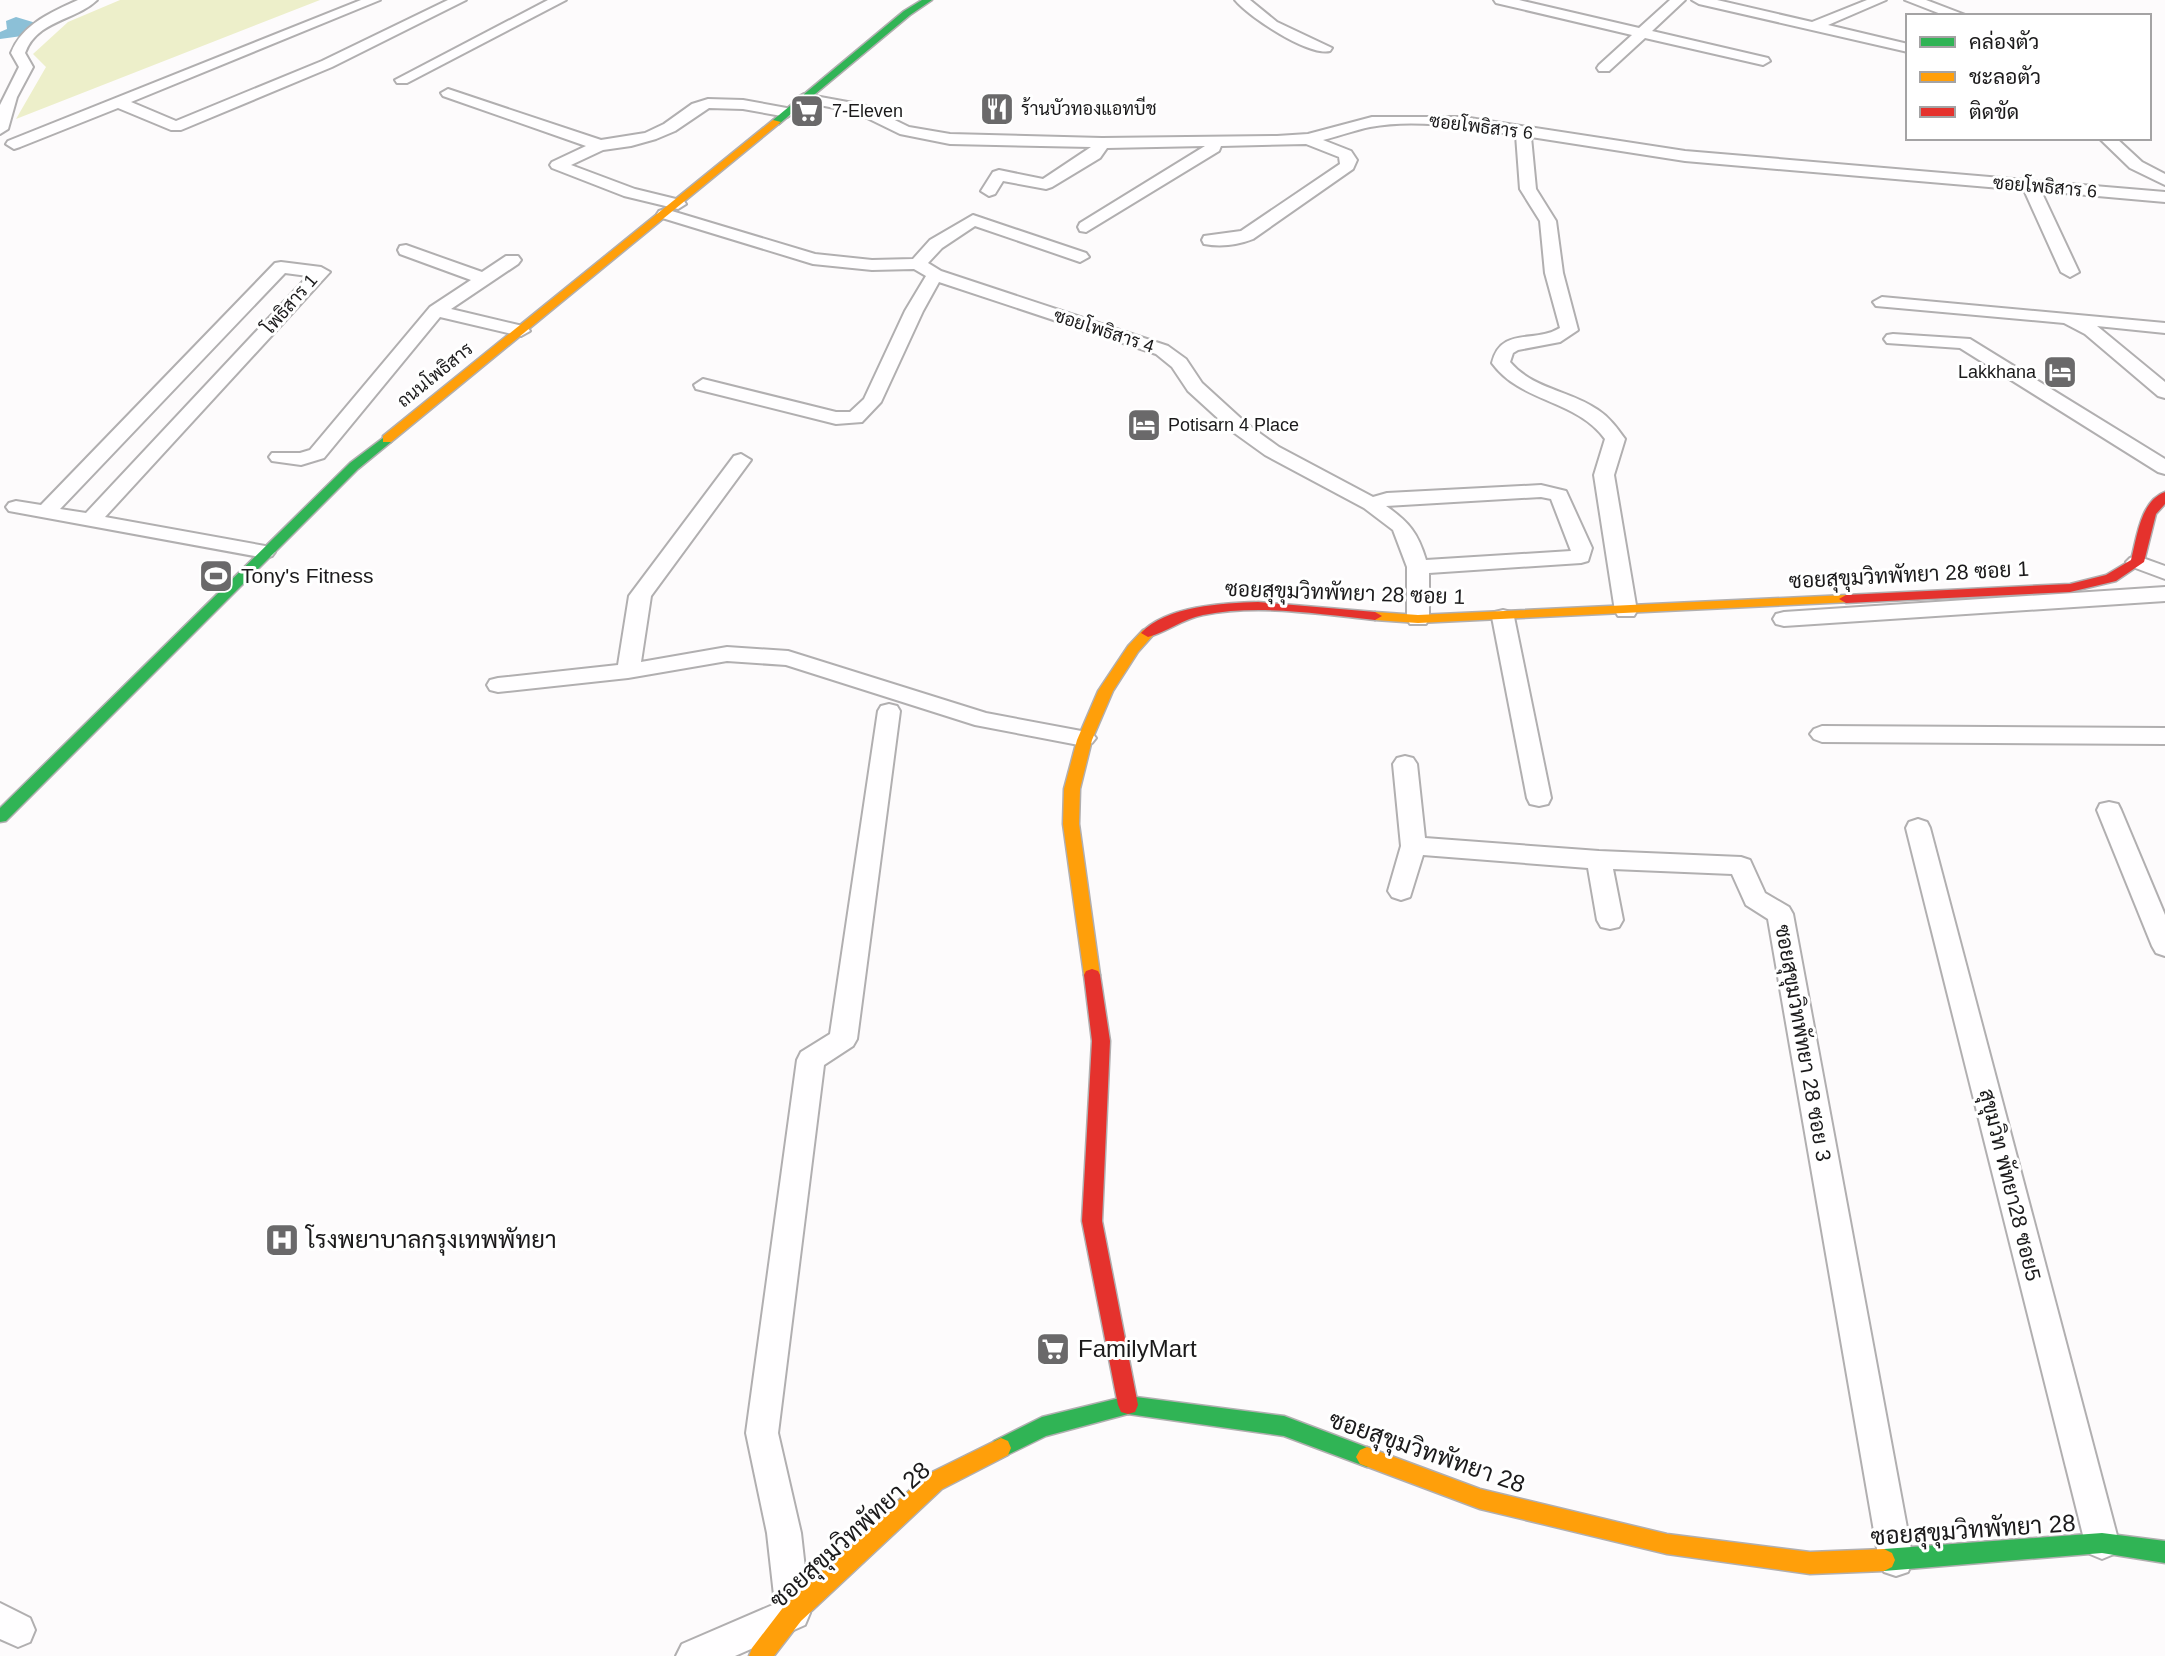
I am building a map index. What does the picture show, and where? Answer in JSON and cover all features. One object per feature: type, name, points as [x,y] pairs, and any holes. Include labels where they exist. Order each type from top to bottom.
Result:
[{"type":"street","points":[[0,129],[10,97],[26,67],[18,53],[19,46],[47,21],[90,0]]},
{"type":"street","points":[[14,144],[373,0]]},
{"type":"street","points":[[117,102],[176,127],[327,64],[459,0]]},
{"type":"street","points":[[402,80],[559,0]]},
{"type":"street","name":"ถนนโพธิสาร","points":[[0,817],[354,466],[672,209],[906,13],[928,0]]},
{"type":"street","points":[[1242,0],[1272,25],[1325,48]]},
{"type":"street","points":[[1501,0],[1763,61]]},
{"type":"street","points":[[1604,68],[1678,0]]},
{"type":"street","points":[[1699,0],[1906,48]]},
{"type":"street","points":[[1812,27],[1879,0]]},
{"type":"street","points":[[1912,0],[1955,14]]},
{"type":"street","points":[[447,93],[600,145],[616,145],[650,136],[676,124],[700,105],[714,104],[787,112]]},
{"type":"street","name":"ซอยโพธิสาร 6","points":[[804,98],[859,108],[905,131],[950,139],[1101,143],[1308,139],[1372,122],[1463,122],[1685,156],[2165,197]]},
{"type":"street","points":[[1523,131],[1528,189],[1548,222],[1554,273],[1569,330],[1558,339],[1514,344],[1504,350],[1501,363],[1506,371],[1530,387],[1568,400],[1592,412],[1607,425],[1615,439],[1604,475],[1626,611]]},
{"type":"street","points":[[1210,240],[1237,239],[1247,235],[1346,166],[1349,159],[1345,154],[1308,139]]},
{"type":"street","points":[[2108,140],[2136,165],[2165,180]]},
{"type":"street","points":[[1086,227],[1213,148],[1214,142]]},
{"type":"street","points":[[989,191],[999,175],[1046,184],[1094,155],[1101,143]]},
{"type":"street","points":[[600,145],[558,165],[813,259],[872,265],[918,264],[936,244],[972,220],[1080,257]]},
{"type":"street","points":[[2030,185],[2070,272]]},
{"type":"street","points":[[406,250],[484,279]]},
{"type":"street","points":[[279,457],[301,459],[317,454],[436,311],[512,260]]},
{"type":"street","name":"ซอยโพธิสาร 4","points":[[918,264],[935,275],[1162,350],[1179,362],[1195,387],[1240,428],[1272,451],[1371,504],[1401,526],[1411,544],[1418,567],[1418,619]]},
{"type":"street","name":"โพธิสาร 1","points":[[46,512],[281,267],[321,272],[91,520]]},
{"type":"street","points":[[704,385],[836,418],[855,418],[872,402],[914,311],[935,275]]},
{"type":"street","points":[[1882,302],[2165,328]]},
{"type":"street","points":[[436,311],[521,331]]},
{"type":"street","points":[[2070,318],[2072,322],[2091,330],[2165,392]]},
{"type":"street","points":[[1893,339],[1964,343],[2165,468]]},
{"type":"street","points":[[628,671],[640,596],[741,460]]},
{"type":"street","points":[[1371,504],[1387,499],[1541,491],[1559,495],[1582,548],[1581,557],[1418,567]]},
{"type":"street","points":[[2165,496],[2150,513],[2137,562],[2165,573]]},
{"type":"street","points":[[16,507],[265,552]]},
{"type":"street","name":"ซอยสุขุมวิทพัทยา 28 ซอย 1","points":[[1128,1405],[1093,1221],[1101,1041],[1070,812],[1072,784],[1084,738],[1110,682],[1131,653],[1154,629],[1193,611],[1264,608],[1333,611],[1387,619],[1503,617],[2070,588],[2111,578],[2137,562]]},
{"type":"street","points":[[1784,619],[2165,594]]},
{"type":"street","points":[[1503,617],[1539,798]]},
{"type":"street","points":[[498,685],[628,671],[727,654],[765,655],[788,658],[983,720],[1084,738]]},
{"type":"street","points":[[694,1656],[793,1613],[784,1533],[762,1433],[811,1060],[843,1039],[889,711]]},
{"type":"street","points":[[1822,734],[2165,736]]},
{"type":"street","points":[[1401,891],[1413,846],[1405,764]]},
{"type":"street","points":[[2109,810],[2165,946]]},
{"type":"street","name":"สุขุมวิท พัทยา28 ซอย5","points":[[1918,828],[2102,1543]]},
{"type":"street","name":"ซอยสุขุมวิทพัทยา 28 ซอย 3","points":[[1413,846],[1599,860],[1741,866],[1755,899],[1780,914],[1896,1560]]},
{"type":"street","points":[[1599,860],[1610,920]]},
{"type":"street","name":"ซอยสุขุมวิทพัทยา 28","points":[[760,1656],[793,1613],[934,1482],[1042,1427],[1128,1405],[1284,1426],[1480,1499],[1667,1545],[1810,1563],[1896,1560],[2102,1543],[2165,1552]]},
{"type":"green space","points":[[120,0],[320,0],[16,119],[46,67],[33,54],[68,22]]},
{"type":"water","points":[[16,17],[36,23],[22,36],[0,39],[0,32],[7,29],[6,21]]},
{"type":"traffic: fast","points":[[776,122],[907,13],[928,0]]},
{"type":"traffic: fast","points":[[0,817],[354,466],[387,439]]},
{"type":"traffic: fast","points":[[1001,1448],[1042,1427],[1128,1405],[1284,1426],[1367,1457]]},
{"type":"traffic: fast","points":[[1884,1560],[2102,1543],[2165,1552]]},
{"type":"traffic: slow","points":[[387,439],[776,122]]},
{"type":"traffic: slow","points":[[1375,616],[1418,619],[1846,599]]},
{"type":"traffic: slow","points":[[1092,975],[1071,824],[1072,789],[1084,740],[1094,715],[1119,669],[1148,633]]},
{"type":"traffic: slow","points":[[760,1656],[793,1613],[934,1482],[1001,1448]]},
{"type":"traffic: slow","points":[[1367,1457],[1480,1499],[1667,1544],[1810,1563],[1884,1560]]},
{"type":"traffic: jam","points":[[1846,599],[2070,588],[2111,578],[2137,562],[2150,513],[2165,496]]},
{"type":"traffic: jam","points":[[1148,633],[1172,620],[1199,611],[1228,607],[1289,607],[1375,616]]},
{"type":"traffic: jam","points":[[1092,975],[1101,1041],[1092,1221],[1128,1405]]},
{"type":"place","name":"ร้านบัวทองแอทบีช","points":[[997,109]]},
{"type":"place","name":"7-Eleven","points":[[807,111]]},
{"type":"place","name":"Lakkhana","points":[[2060,372]]},
{"type":"place","name":"Potisarn 4 Place","points":[[1144,425]]},
{"type":"place","name":"Tony's Fitness","points":[[216,576]]},
{"type":"place","name":"โรงพยาบาลกรุงเทพพัทยา","points":[[282,1240]]},
{"type":"place","name":"FamilyMart","points":[[1053,1349]]}]
